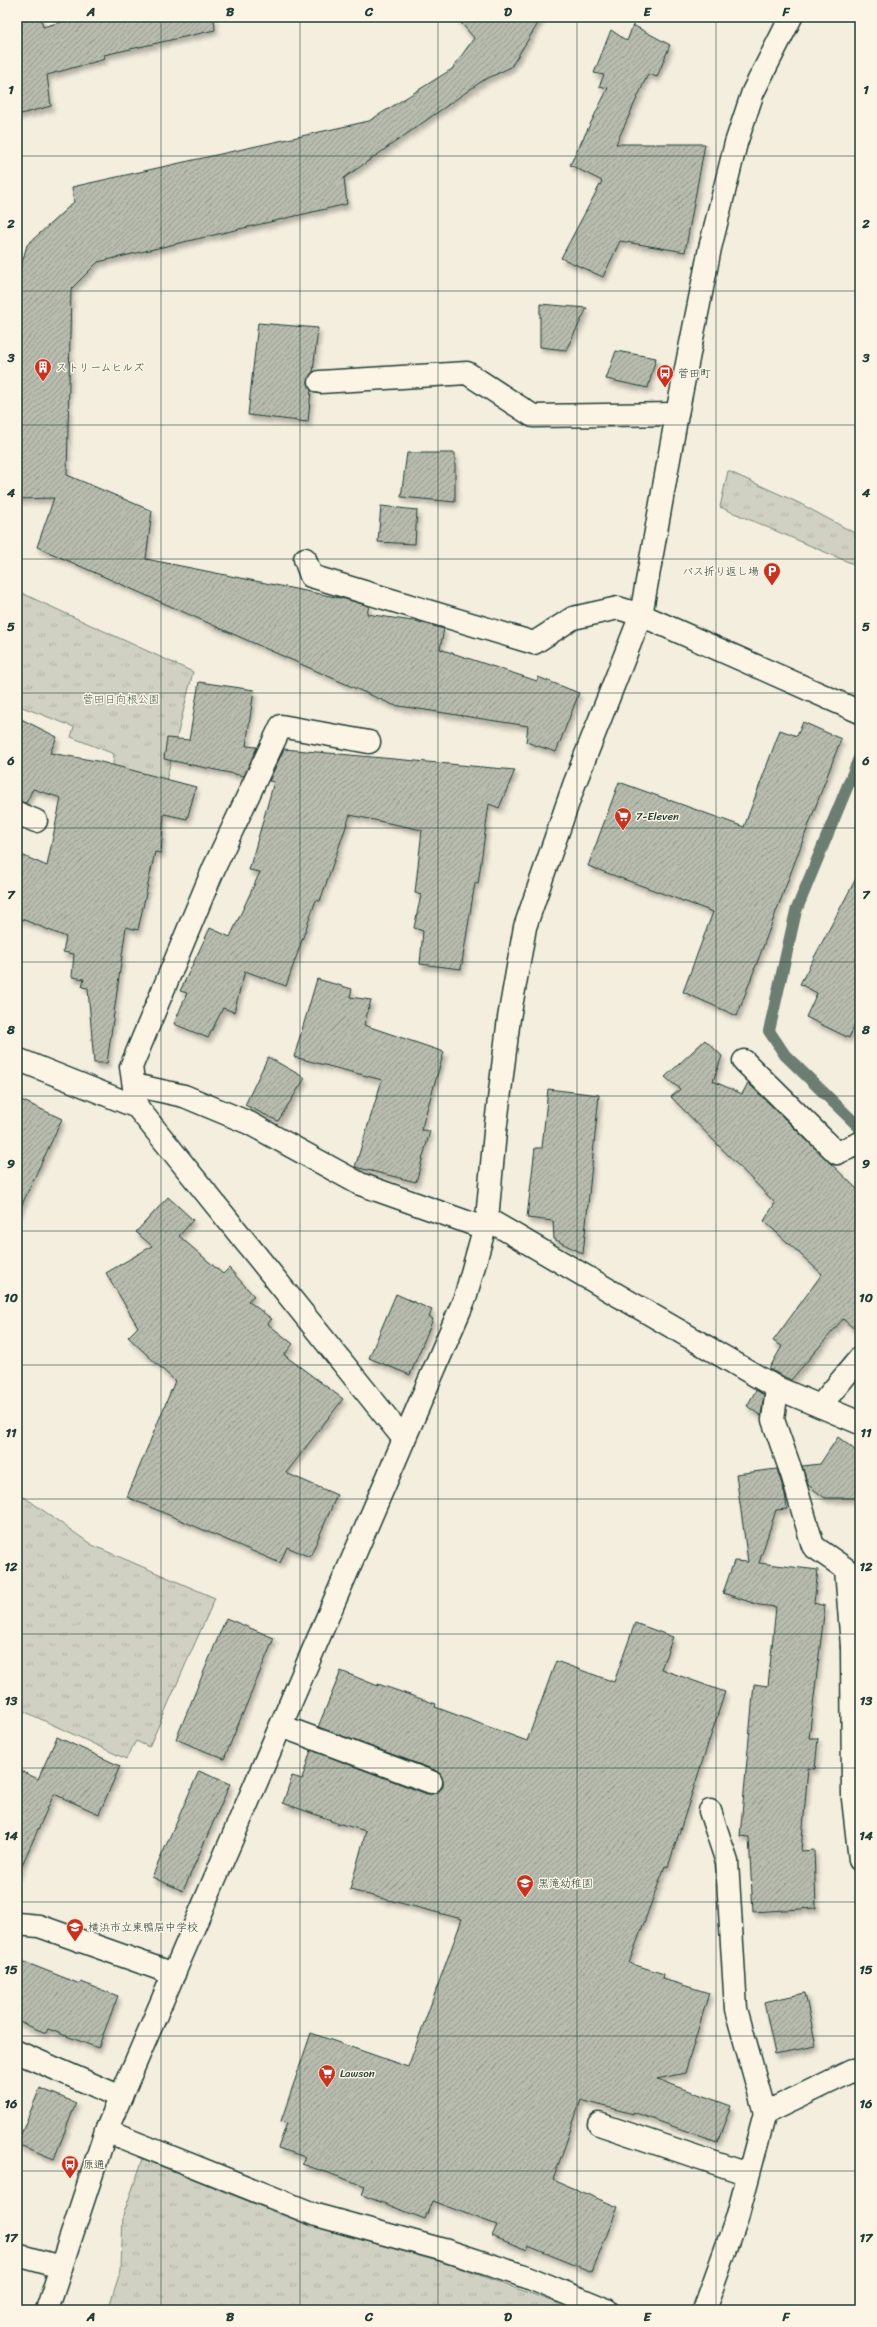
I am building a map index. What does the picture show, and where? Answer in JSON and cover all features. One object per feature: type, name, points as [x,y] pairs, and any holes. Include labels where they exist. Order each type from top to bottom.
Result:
[{"type":"street","points":[[47,2310],[106,2131],[465,1298],[486,1224],[495,1132],[509,1018],[525,927],[574,785],[641,615],[677,414],[710,248],[736,142],[753,92],[791,17]]},
{"type":"street","points":[[320,382],[468,372],[533,416],[677,414]]},
{"type":"street","points":[[305,559],[311,576],[534,643],[573,618],[618,608],[641,615],[860,712]]},
{"type":"street","points":[[137,1107],[131,1067],[134,1059],[214,868],[281,726],[369,742]]},
{"type":"street","points":[[17,1059],[137,1107],[404,1439]]},
{"type":"street","points":[[744,1061],[837,1153],[860,1143]]},
{"type":"street","points":[[134,1085],[184,1096],[249,1123],[360,1184],[486,1224],[777,1388],[860,1424]]},
{"type":"street","points":[[820,1406],[860,1358]]},
{"type":"street","points":[[777,1388],[773,1420],[792,1474],[813,1546],[846,1569],[852,1648],[853,1799],[860,1860]]},
{"type":"street","points":[[281,1726],[431,1782]]},
{"type":"street","points":[[704,2310],[737,2218],[765,2112],[736,2009],[728,1862],[710,1811]]},
{"type":"street","points":[[17,1924],[39,1926],[174,1974]]},
{"type":"street","points":[[17,2052],[121,2098]]},
{"type":"street","points":[[765,2112],[852,2071],[860,2072]]},
{"type":"street","points":[[600,2124],[748,2174]]},
{"type":"street","points":[[106,2131],[316,2215],[452,2252],[526,2277],[607,2310]]},
{"type":"street","points":[[17,2256],[61,2267]]},
{"type":"green space","points":[[728,471],[797,502],[860,536],[860,567],[720,507]]},
{"type":"green space","name":"菅田日向根公園","points":[[17,591],[193,672],[164,789],[112,776],[114,754],[71,737],[74,727],[17,705]]},
{"type":"green space","points":[[17,1492],[92,1545],[215,1598],[149,1747],[136,1741],[126,1759],[17,1708]]},
{"type":"green space","points":[[143,2159],[305,2224],[448,2264],[577,2310],[108,2310],[121,2269],[123,2215]]},
{"type":"building","points":[[17,17],[41,17],[43,27],[78,17],[214,17],[215,30],[104,55],[105,59],[47,75],[51,106],[17,115]]},
{"type":"building","name":"ストリームヒルズ","points":[[456,17],[542,17],[511,67],[482,81],[344,178],[347,204],[98,262],[71,289],[67,475],[152,511],[146,559],[345,599],[369,606],[367,614],[419,622],[444,629],[440,649],[537,681],[538,677],[579,693],[556,752],[526,742],[528,726],[393,705],[37,547],[54,498],[17,499],[17,281],[27,245],[74,202],[72,187],[369,121],[452,69],[474,38]]},
{"type":"building","points":[[633,25],[670,45],[657,77],[648,74],[616,144],[705,144],[685,252],[620,241],[603,277],[561,258],[602,181],[570,165],[608,88],[599,86],[604,75],[594,73],[611,30],[627,41]]},
{"type":"building","points":[[540,304],[587,308],[566,350],[540,347]]},
{"type":"building","points":[[258,323],[318,328],[313,372],[308,382],[311,391],[308,422],[248,415]]},
{"type":"building","points":[[616,351],[656,358],[648,388],[606,379]]},
{"type":"building","points":[[407,453],[455,453],[455,502],[401,497]]},
{"type":"building","points":[[381,506],[417,510],[415,544],[378,542]]},
{"type":"building","points":[[199,682],[254,690],[246,746],[257,747],[244,776],[164,759],[167,738],[189,740]]},
{"type":"building","points":[[17,717],[57,737],[50,753],[97,761],[196,787],[187,819],[164,814],[161,853],[155,852],[138,930],[126,927],[107,1063],[94,1063],[88,988],[82,987],[84,979],[72,977],[74,954],[63,952],[66,937],[17,917],[17,853],[47,866],[61,798],[33,789],[26,803],[17,801]]},
{"type":"building","points":[[803,722],[841,739],[737,1016],[683,992],[713,912],[588,866],[619,782],[744,827],[780,730],[797,736]]},
{"type":"building","points":[[284,749],[515,770],[499,808],[489,804],[478,884],[475,883],[461,969],[420,964],[423,931],[414,928],[421,895],[415,893],[422,830],[350,815],[320,901],[316,900],[286,986],[245,971],[234,1012],[223,1008],[208,1038],[174,1024],[187,993],[180,991],[210,928],[230,937],[260,872],[249,870],[274,782],[269,781]]},
{"type":"building","points":[[860,871],[860,1014],[849,1038],[806,1017],[817,993],[800,984]]},
{"type":"building","points":[[317,979],[352,989],[350,997],[371,1000],[364,1025],[444,1052],[421,1130],[430,1131],[416,1182],[355,1167],[382,1080],[294,1057]]},
{"type":"building","points":[[705,1040],[722,1056],[713,1081],[742,1094],[748,1083],[860,1192],[860,1334],[843,1319],[791,1380],[769,1369],[782,1346],[773,1341],[822,1274],[764,1221],[775,1203],[671,1097],[680,1089],[665,1077]]},
{"type":"building","points":[[268,1057],[305,1078],[278,1121],[245,1105]]},
{"type":"building","points":[[548,1089],[599,1095],[583,1254],[554,1239],[553,1221],[527,1218],[535,1148],[542,1148]]},
{"type":"building","points":[[17,1098],[62,1119],[17,1215]]},
{"type":"building","points":[[168,1197],[193,1220],[179,1236],[223,1274],[229,1268],[254,1296],[248,1301],[272,1319],[268,1324],[293,1344],[284,1355],[343,1399],[286,1473],[337,1495],[310,1557],[287,1547],[280,1563],[127,1497],[175,1381],[128,1337],[138,1327],[106,1273],[152,1246],[136,1232]]},
{"type":"building","points":[[396,1294],[432,1310],[429,1317],[433,1319],[410,1375],[369,1358]]},
{"type":"building","points":[[756,1390],[764,1395],[761,1416],[747,1406]]},
{"type":"building","points":[[838,1437],[860,1454],[860,1498],[825,1498],[808,1485],[802,1466],[820,1464]]},
{"type":"building","points":[[777,1469],[785,1494],[787,1509],[776,1510],[759,1563],[818,1570],[814,1603],[825,1606],[809,1738],[818,1738],[815,1769],[808,1768],[801,1851],[814,1850],[816,1908],[753,1912],[749,1837],[740,1836],[754,1684],[768,1686],[776,1607],[759,1605],[723,1593],[734,1561],[748,1562],[736,1474]]},
{"type":"building","points":[[226,1618],[274,1638],[224,1759],[176,1739]]},
{"type":"building","points":[[635,1623],[673,1637],[661,1669],[725,1692],[668,1867],[665,1866],[629,1963],[664,1974],[663,1979],[709,1993],[685,2073],[657,2079],[731,2106],[717,2142],[633,2112],[633,2114],[581,2100],[553,2180],[618,2207],[592,2272],[528,2246],[527,2250],[492,2236],[497,2225],[432,2201],[425,2219],[362,2195],[365,2186],[302,2164],[305,2157],[278,2148],[287,2123],[281,2121],[311,2033],[408,2067],[462,1919],[350,1890],[366,1831],[330,1821],[331,1820],[283,1803],[292,1776],[302,1779],[311,1750],[427,1794],[433,1794],[443,1787],[443,1780],[435,1770],[318,1727],[341,1671],[378,1686],[378,1684],[436,1704],[435,1707],[527,1741],[556,1661],[614,1682]]},
{"type":"building","points":[[57,1737],[120,1766],[99,1814],[54,1794],[17,1876],[17,1769],[38,1779]]},
{"type":"building","points":[[199,1771],[230,1784],[183,1891],[152,1877]]},
{"type":"building","points":[[17,1959],[80,1984],[81,1982],[118,1996],[98,2048],[48,2029],[46,2033],[17,2021]]},
{"type":"building","points":[[805,1993],[816,2046],[775,2054],[764,2002]]},
{"type":"building","points":[[40,2088],[76,2103],[54,2159],[17,2144]]},
{"type":"waterway","points":[[860,756],[796,911],[769,1031],[785,1055],[860,1128]]},
{"type":"place","name":"ストリームヒルズ","points":[[43,382]]},
{"type":"place","name":"菅田町","points":[[665,388]]},
{"type":"place","name":"バス折り返し場","points":[[772,586]]},
{"type":"place","name":"7-Eleven","points":[[623,831]]},
{"type":"place","name":"黒滝幼稚園","points":[[525,1898]]},
{"type":"place","name":"横浜市立東鴨居中学校","points":[[75,1942]]},
{"type":"place","name":"Lawson","points":[[327,2088]]},
{"type":"place","name":"原通","points":[[70,2179]]}]
